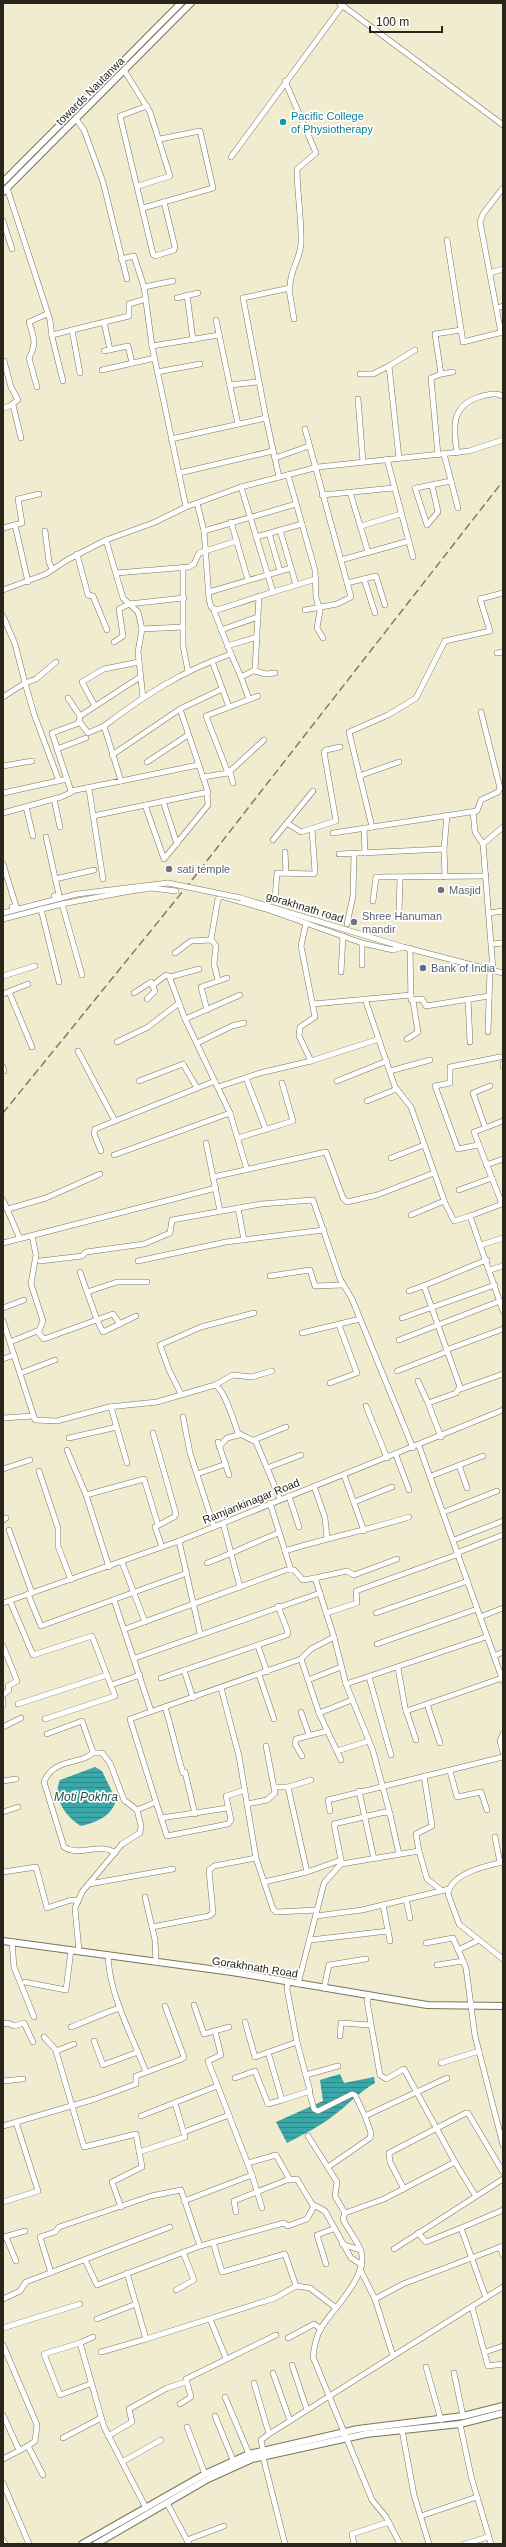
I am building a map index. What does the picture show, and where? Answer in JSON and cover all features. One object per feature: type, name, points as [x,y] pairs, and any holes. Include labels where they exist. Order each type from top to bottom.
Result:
[{"type":"main road","points":[[3,182],[181,3]]},
{"type":"main road","name":"towards Nautanwa","points":[[5,190],[192,3]]},
{"type":"main road","name":"Gorakhnath Road","points":[[3,1940],[288,1982],[427,2006],[503,2006]]},
{"type":"main road","points":[[96,2544],[231,2468],[263,2454],[344,2435],[463,2416],[503,2406]]},
{"type":"main road","points":[[344,2435],[460,2424],[503,2413]]},
{"type":"main road","points":[[82,2544],[205,2474],[233,2460],[249,2454],[263,2454]]},
{"type":"street","points":[[231,157],[341,4],[503,125]]},
{"type":"street","points":[[124,70],[147,106],[160,139],[169,178],[138,186]]},
{"type":"street","points":[[285,81],[316,150],[314,156],[297,169],[301,243],[299,256],[289,277],[289,289],[294,319]]},
{"type":"street","points":[[147,106],[120,116],[156,256],[174,250],[175,247],[164,202]]},
{"type":"street","points":[[76,119],[84,130],[104,182],[121,259],[127,278]]},
{"type":"street","points":[[143,208],[213,188],[200,131],[160,139]]},
{"type":"street","points":[[447,240],[464,342],[502,332],[480,222],[483,214],[503,188]]},
{"type":"street","points":[[5,190],[53,329],[52,335],[63,381]]},
{"type":"street","points":[[3,221],[12,248]]},
{"type":"street","points":[[121,259],[134,256],[144,287],[152,346],[186,507]]},
{"type":"street","points":[[490,273],[503,269]]},
{"type":"street","points":[[144,287],[173,281]]},
{"type":"street","points":[[279,477],[257,382],[243,298],[289,289]]},
{"type":"street","points":[[176,298],[198,293]]},
{"type":"street","points":[[187,295],[193,340]]},
{"type":"street","points":[[52,335],[129,316],[128,305],[146,299]]},
{"type":"street","points":[[497,308],[503,306]]},
{"type":"street","points":[[37,387],[29,358],[34,351],[35,344],[29,322],[47,314]]},
{"type":"street","points":[[216,320],[238,424]]},
{"type":"street","points":[[104,322],[110,350]]},
{"type":"street","points":[[72,330],[80,373]]},
{"type":"street","points":[[441,374],[435,334],[461,330]]},
{"type":"street","points":[[152,346],[219,335]]},
{"type":"street","points":[[104,351],[128,346],[132,363]]},
{"type":"street","points":[[360,374],[373,374],[415,350]]},
{"type":"street","points":[[102,370],[155,358]]},
{"type":"street","points":[[3,408],[18,400],[11,387],[4,361]]},
{"type":"street","points":[[157,372],[200,364]]},
{"type":"street","points":[[389,366],[400,458]]},
{"type":"street","points":[[453,372],[441,374],[431,378],[441,455],[451,481],[458,508]]},
{"type":"street","points":[[230,385],[257,382]]},
{"type":"street","points":[[457,453],[456,422],[458,410],[465,403],[480,397],[496,393],[503,396]]},
{"type":"street","points":[[358,399],[363,462]]},
{"type":"street","points":[[12,404],[21,438]]},
{"type":"street","points":[[171,439],[266,418]]},
{"type":"street","points":[[305,429],[314,468],[341,560],[350,598],[337,604],[319,606],[305,610]]},
{"type":"street","points":[[3,590],[28,582],[76,554],[106,540],[152,523],[186,507],[240,487],[314,468],[387,459],[457,453],[503,440]]},
{"type":"street","points":[[275,458],[309,446]]},
{"type":"street","points":[[178,473],[273,450]]},
{"type":"street","points":[[387,459],[413,557]]},
{"type":"street","points":[[288,475],[316,578],[316,597],[319,606],[317,628],[323,638]]},
{"type":"street","points":[[432,485],[438,512],[427,525],[415,490],[432,485],[451,481]]},
{"type":"street","points":[[240,487],[273,592]]},
{"type":"street","points":[[322,494],[394,488]]},
{"type":"street","points":[[350,492],[368,552]]},
{"type":"street","points":[[3,528],[23,522],[18,500],[39,494]]},
{"type":"street","points":[[197,503],[204,531],[211,607],[215,609]]},
{"type":"street","points":[[204,531],[296,504]]},
{"type":"street","points":[[361,526],[401,514]]},
{"type":"street","points":[[231,522],[248,580]]},
{"type":"street","points":[[256,537],[302,524]]},
{"type":"street","points":[[15,525],[28,582]]},
{"type":"street","points":[[280,530],[296,585]]},
{"type":"street","points":[[45,531],[49,562],[52,569]]},
{"type":"street","points":[[269,533],[280,571]]},
{"type":"street","points":[[106,540],[123,598],[138,612],[142,629],[138,652],[143,698]]},
{"type":"street","points":[[116,573],[192,566],[198,554],[237,541]]},
{"type":"street","points":[[341,560],[409,541]]},
{"type":"street","points":[[76,554],[88,595],[94,596],[107,630]]},
{"type":"street","points":[[183,567],[184,598],[182,646],[188,671]]},
{"type":"street","points":[[209,592],[291,568]]},
{"type":"street","points":[[347,584],[377,577],[385,605]]},
{"type":"street","points":[[215,609],[316,578]]},
{"type":"street","points":[[364,579],[374,613]]},
{"type":"street","points":[[372,827],[359,776],[350,731],[388,715],[416,698],[445,641],[490,632],[480,599],[503,593]]},
{"type":"street","points":[[255,671],[259,596]]},
{"type":"street","points":[[114,642],[123,636],[118,611],[129,604],[184,598]]},
{"type":"street","points":[[215,609],[214,613],[249,699]]},
{"type":"street","points":[[3,616],[15,644],[34,714],[59,781]]},
{"type":"street","points":[[221,630],[258,617]]},
{"type":"street","points":[[142,629],[183,627]]},
{"type":"street","points":[[227,646],[257,637]]},
{"type":"street","points":[[497,653],[503,652]]},
{"type":"street","points":[[68,698],[88,733],[104,726],[163,683],[188,671],[231,654]]},
{"type":"street","points":[[212,661],[229,707]]},
{"type":"street","points":[[3,697],[25,683],[36,679],[56,662]]},
{"type":"street","points":[[95,706],[82,682],[104,668],[139,662]]},
{"type":"street","points":[[241,677],[255,671],[266,674],[275,673]]},
{"type":"street","points":[[72,792],[52,733],[80,719],[95,706],[140,677]]},
{"type":"street","points":[[112,755],[180,710],[222,689]]},
{"type":"street","points":[[233,783],[206,718],[207,715],[258,696]]},
{"type":"street","points":[[145,805],[163,858],[166,858],[208,805],[203,777],[180,710]]},
{"type":"street","points":[[333,833],[478,810],[481,800],[498,792],[500,788],[481,712]]},
{"type":"street","points":[[104,726],[121,781]]},
{"type":"street","points":[[147,762],[188,735]]},
{"type":"street","points":[[57,748],[86,738]]},
{"type":"street","points":[[203,777],[229,772],[264,740]]},
{"type":"street","points":[[287,823],[301,832],[336,821],[324,752],[326,750],[340,747]]},
{"type":"street","points":[[3,766],[32,761]]},
{"type":"street","points":[[359,776],[399,762]]},
{"type":"street","points":[[3,813],[54,799],[72,792],[198,765]]},
{"type":"street","points":[[3,793],[67,779]]},
{"type":"street","points":[[89,789],[104,879]]},
{"type":"street","points":[[273,840],[314,791]]},
{"type":"street","points":[[94,816],[206,793]]},
{"type":"street","points":[[54,799],[60,827]]},
{"type":"street","points":[[163,802],[177,844]]},
{"type":"street","points":[[26,807],[33,836]]},
{"type":"street","points":[[472,812],[475,832],[483,844],[492,944],[488,1032]]},
{"type":"street","points":[[446,878],[444,849],[447,815]]},
{"type":"street","points":[[483,844],[503,827]]},
{"type":"street","points":[[364,828],[365,853]]},
{"type":"street","points":[[275,899],[276,875],[279,872],[315,874],[312,829]]},
{"type":"street","points":[[3,912],[16,906],[59,895],[46,837]]},
{"type":"street","points":[[339,854],[444,849]]},
{"type":"street","points":[[285,852],[286,873]]},
{"type":"street","points":[[347,924],[353,896],[354,854]]},
{"type":"street","points":[[3,864],[6,884],[16,906]]},
{"type":"street","points":[[55,879],[94,870]]},
{"type":"street","points":[[373,901],[376,878],[446,878],[486,876]]},
{"type":"street","points":[[399,913],[400,878]]},
{"type":"street","name":"gorakhnath road","points":[[3,912],[77,894],[168,883],[241,898],[403,946],[503,973]]},
{"type":"street","points":[[3,919],[62,904],[149,888],[176,891]]},
{"type":"street","points":[[218,980],[214,964],[216,946],[211,940],[218,899],[221,896],[306,923],[362,943],[395,950],[403,946]]},
{"type":"street","points":[[62,904],[82,975]]},
{"type":"street","points":[[41,909],[59,982]]},
{"type":"street","points":[[489,913],[503,911]]},
{"type":"street","points":[[306,923],[301,946],[312,1004],[313,1020],[302,1025],[299,1029],[311,1061]]},
{"type":"street","points":[[341,972],[343,936]]},
{"type":"street","points":[[175,953],[191,941],[211,940]]},
{"type":"street","points":[[362,943],[362,965]]},
{"type":"street","points":[[492,944],[503,943]]},
{"type":"street","points":[[407,1039],[418,1032],[412,998],[410,948]]},
{"type":"street","points":[[3,976],[35,966]]},
{"type":"street","points":[[152,985],[166,975],[170,977],[199,969]]},
{"type":"street","points":[[170,977],[185,1019],[230,1113],[247,1170]]},
{"type":"street","points":[[206,1010],[201,987],[227,978]]},
{"type":"street","points":[[134,993],[149,982],[155,991],[146,999]]},
{"type":"street","points":[[3,994],[28,984]]},
{"type":"street","points":[[9,992],[32,1047]]},
{"type":"street","points":[[185,1019],[240,995]]},
{"type":"street","points":[[312,1004],[365,999],[412,998],[422,999],[426,1006],[489,996]]},
{"type":"street","points":[[365,999],[397,1089],[411,1108],[444,1201],[454,1221],[502,1204],[478,1145],[475,1131],[503,1121]]},
{"type":"street","points":[[468,999],[470,1042]]},
{"type":"street","points":[[117,1042],[148,1027],[179,1003]]},
{"type":"street","points":[[197,1043],[232,1026],[244,1023]]},
{"type":"street","points":[[218,1087],[311,1061],[379,1038]]},
{"type":"street","points":[[78,1051],[115,1121]]},
{"type":"street","points":[[478,1145],[458,1149],[435,1086],[450,1082],[450,1067],[500,1057]]},
{"type":"street","points":[[390,1071],[430,1060]]},
{"type":"street","points":[[337,1081],[387,1061]]},
{"type":"street","points":[[139,1081],[183,1064],[197,1088]]},
{"type":"street","points":[[246,1078],[266,1130]]},
{"type":"street","points":[[101,1151],[94,1131],[115,1121],[215,1081]]},
{"type":"street","points":[[238,1138],[293,1121],[282,1083]]},
{"type":"street","points":[[485,1127],[473,1093],[490,1086]]},
{"type":"street","points":[[367,1101],[397,1089]]},
{"type":"street","points":[[114,1155],[230,1113]]},
{"type":"street","points":[[206,1143],[220,1211]]},
{"type":"street","points":[[391,1158],[424,1145]]},
{"type":"street","points":[[213,1177],[326,1152],[343,1198],[347,1202],[377,1195],[434,1173]]},
{"type":"street","points":[[486,1165],[503,1160]]},
{"type":"street","points":[[8,1210],[46,1198],[100,1174]]},
{"type":"street","points":[[459,1190],[492,1178]]},
{"type":"street","points":[[3,1243],[216,1188]]},
{"type":"street","points":[[3,1200],[20,1239]]},
{"type":"street","points":[[40,1260],[82,1256],[86,1252],[151,1242],[171,1232],[172,1220],[238,1208],[311,1200],[314,1202],[343,1285],[360,1319],[413,1448]]},
{"type":"street","points":[[411,1215],[444,1201]]},
{"type":"street","points":[[238,1208],[244,1240]]},
{"type":"street","points":[[470,1216],[487,1260],[503,1311]]},
{"type":"street","points":[[138,1261],[244,1240],[324,1230]]},
{"type":"street","points":[[10,1342],[39,1331],[43,1320],[31,1284],[36,1255],[32,1236]]},
{"type":"street","points":[[481,1245],[503,1238]]},
{"type":"street","points":[[409,1291],[487,1260]]},
{"type":"street","points":[[490,1270],[503,1266]]},
{"type":"street","points":[[270,1276],[310,1270],[315,1286],[343,1285]]},
{"type":"street","points":[[80,1272],[97,1320],[103,1332],[136,1316]]},
{"type":"street","points":[[87,1292],[117,1282],[147,1282]]},
{"type":"street","points":[[402,1318],[495,1285]]},
{"type":"street","points":[[424,1286],[436,1326],[460,1387],[458,1390]]},
{"type":"street","points":[[3,1308],[24,1300]]},
{"type":"street","points":[[399,1340],[500,1301]]},
{"type":"street","points":[[181,1394],[160,1345],[201,1327],[254,1313]]},
{"type":"street","points":[[39,1331],[44,1338],[114,1314],[120,1324]]},
{"type":"street","points":[[302,1333],[360,1319]]},
{"type":"street","points":[[3,1321],[33,1416],[37,1421],[57,1421],[111,1407],[157,1402],[216,1385],[233,1375],[252,1377],[272,1371]]},
{"type":"street","points":[[330,1383],[357,1373],[339,1325]]},
{"type":"street","points":[[397,1371],[503,1329]]},
{"type":"street","points":[[3,1359],[14,1355]]},
{"type":"street","points":[[20,1373],[55,1360]]},
{"type":"street","points":[[428,1403],[458,1390],[503,1374]]},
{"type":"street","points":[[418,1381],[428,1403],[440,1437]]},
{"type":"street","points":[[216,1385],[225,1400],[240,1435]]},
{"type":"street","points":[[366,1406],[387,1458]]},
{"type":"street","points":[[111,1407],[127,1463]]},
{"type":"street","name":"Ramjankinagar Road","points":[[3,1603],[109,1567],[179,1541],[280,1499],[420,1446],[503,1410]]},
{"type":"street","points":[[3,1418],[33,1416]]},
{"type":"street","points":[[183,1417],[197,1474],[214,1527]]},
{"type":"street","points":[[69,1438],[117,1427]]},
{"type":"street","points":[[229,1475],[218,1445],[227,1438],[240,1435],[254,1440],[286,1428]]},
{"type":"street","points":[[153,1433],[176,1514],[174,1518],[158,1525],[155,1529],[162,1547]]},
{"type":"street","points":[[254,1440],[280,1499]]},
{"type":"street","points":[[406,1711],[502,1680],[486,1637],[459,1553],[420,1446]]},
{"type":"street","points":[[67,1450],[86,1495],[109,1567]]},
{"type":"street","points":[[267,1468],[301,1455]]},
{"type":"street","points":[[396,1455],[409,1490]]},
{"type":"street","points":[[431,1476],[483,1456]]},
{"type":"street","points":[[3,1469],[30,1460]]},
{"type":"street","points":[[197,1474],[226,1464]]},
{"type":"street","points":[[458,1465],[467,1488]]},
{"type":"street","points":[[38,1471],[58,1528],[58,1546],[71,1580]]},
{"type":"street","points":[[344,1475],[364,1531]]},
{"type":"street","points":[[86,1495],[144,1479],[158,1525]]},
{"type":"street","points":[[314,1486],[325,1518],[327,1538]]},
{"type":"street","points":[[354,1502],[392,1487]]},
{"type":"street","points":[[444,1512],[497,1491]]},
{"type":"street","points":[[289,1496],[300,1527]]},
{"type":"street","points":[[270,1503],[291,1570],[303,1580],[347,1571],[354,1575],[398,1559]]},
{"type":"street","points":[[285,1551],[327,1538],[364,1531],[409,1517]]},
{"type":"street","points":[[454,1540],[503,1521]]},
{"type":"street","points":[[223,1523],[240,1587]]},
{"type":"street","points":[[9,1530],[40,1626],[187,1573]]},
{"type":"street","points":[[207,1563],[279,1533]]},
{"type":"street","points":[[326,1613],[357,1603],[356,1591],[503,1535]]},
{"type":"street","points":[[179,1541],[200,1633]]},
{"type":"street","points":[[122,1562],[135,1592],[145,1622]]},
{"type":"street","points":[[125,1629],[286,1570],[291,1570]]},
{"type":"street","points":[[315,1578],[334,1637],[346,1684],[369,1742],[383,1786],[399,1854]]},
{"type":"street","points":[[376,1613],[468,1581]]},
{"type":"street","points":[[135,1658],[200,1633],[320,1593]]},
{"type":"street","points":[[114,1600],[135,1658],[151,1711]]},
{"type":"street","points":[[10,1601],[33,1655],[91,1636],[111,1685],[114,1698],[45,1719]]},
{"type":"street","points":[[161,1678],[258,1646],[288,1634],[278,1606]]},
{"type":"street","points":[[480,1617],[503,1608]]},
{"type":"street","points":[[377,1644],[477,1609]]},
{"type":"street","points":[[245,1790],[226,1795],[231,1820],[228,1824],[167,1836],[130,1719],[301,1659],[311,1649],[334,1637]]},
{"type":"street","points":[[346,1684],[398,1668],[486,1637]]},
{"type":"street","points":[[3,1646],[17,1681],[8,1686],[9,1690],[3,1695]]},
{"type":"street","points":[[258,1646],[267,1672]]},
{"type":"street","points":[[494,1656],[503,1652]]},
{"type":"street","points":[[301,1659],[319,1713],[341,1760]]},
{"type":"street","points":[[308,1680],[341,1667]]},
{"type":"street","points":[[398,1668],[406,1711],[416,1740]]},
{"type":"street","points":[[184,1670],[193,1698]]},
{"type":"street","points":[[18,1704],[107,1674]]},
{"type":"street","points":[[111,1685],[140,1675]]},
{"type":"street","points":[[258,1675],[274,1719]]},
{"type":"street","points":[[370,1677],[391,1755]]},
{"type":"street","points":[[221,1688],[239,1756],[256,1858],[274,1911],[318,1910]]},
{"type":"street","points":[[3,1700],[3,1705]]},
{"type":"street","points":[[319,1713],[352,1700]]},
{"type":"street","points":[[427,1704],[440,1743]]},
{"type":"street","points":[[165,1707],[176,1740],[176,1748],[195,1814]]},
{"type":"street","points":[[301,1712],[309,1735]]},
{"type":"street","points":[[3,1727],[21,1718]]},
{"type":"street","points":[[47,1734],[82,1721],[93,1753]]},
{"type":"street","points":[[302,1756],[295,1741],[309,1735],[327,1731]]},
{"type":"street","points":[[503,1734],[500,1741],[503,1752]]},
{"type":"street","points":[[337,1751],[369,1742]]},
{"type":"street","points":[[247,1804],[267,1800],[275,1793],[276,1787],[266,1746]]},
{"type":"street","points":[[78,1951],[75,1908],[78,1901],[89,1884],[115,1853],[122,1844],[140,1832],[141,1826],[137,1810],[124,1800],[110,1763],[102,1753],[93,1753],[58,1766],[48,1774],[44,1784],[58,1824],[64,1847],[78,1850],[108,1849],[115,1853]]},
{"type":"street","points":[[330,1811],[328,1800],[359,1791],[450,1771],[503,1756]]},
{"type":"street","points":[[450,1771],[457,1797],[481,1792],[487,1810]]},
{"type":"street","points":[[424,1776],[432,1826],[416,1835],[427,1879],[441,1890]]},
{"type":"street","points":[[3,1781],[16,1779]]},
{"type":"street","points":[[276,1787],[288,1787],[311,1780]]},
{"type":"street","points":[[288,1787],[307,1872]]},
{"type":"street","points":[[359,1791],[374,1859]]},
{"type":"street","points":[[137,1810],[156,1802]]},
{"type":"street","points":[[3,1812],[18,1807]]},
{"type":"street","points":[[161,1818],[228,1808]]},
{"type":"street","points":[[298,1984],[324,1883],[341,1862],[334,1824],[385,1812],[390,1814]]},
{"type":"street","points":[[495,1838],[502,1863],[472,1871],[454,1882],[449,1889],[450,1899],[457,1921],[503,1959]]},
{"type":"street","points":[[264,1882],[341,1862],[374,1859],[419,1850]]},
{"type":"street","points":[[152,1927],[209,1916],[213,1913],[209,1870],[214,1866],[256,1858]]},
{"type":"street","points":[[3,1872],[36,1867],[47,1908],[71,1900],[78,1901]]},
{"type":"street","points":[[89,1884],[173,1869]]},
{"type":"street","points":[[316,1916],[383,1905],[449,1889]]},
{"type":"street","points":[[145,1897],[152,1927],[156,1962]]},
{"type":"street","points":[[406,1899],[410,1918]]},
{"type":"street","points":[[383,1905],[390,1941]]},
{"type":"street","points":[[310,1940],[388,1932]]},
{"type":"street","points":[[426,1942],[451,1938],[455,1940],[463,1961],[468,1980],[479,2051],[500,2121],[503,2145]]},
{"type":"street","points":[[458,1950],[479,1940]]},
{"type":"street","points":[[12,1942],[14,1967],[34,2017]]},
{"type":"street","points":[[25,1982],[66,1990],[71,1950]]},
{"type":"street","points":[[108,1955],[108,1966],[120,2008],[146,2072]]},
{"type":"street","points":[[324,1988],[329,1965],[366,1959]]},
{"type":"street","points":[[437,1965],[463,1961]]},
{"type":"street","points":[[288,1982],[286,1989],[297,2042],[314,2109],[318,2111],[352,2094],[355,2095],[371,2133],[370,2138],[328,2168]]},
{"type":"street","points":[[369,1996],[367,2001],[370,2025],[380,2075],[386,2078],[404,2068],[455,2162],[475,2195]]},
{"type":"street","points":[[194,2005],[203,2033],[229,2027]]},
{"type":"street","points":[[3,2126],[71,2106],[136,2084],[135,2077],[184,2058],[165,2006]]},
{"type":"street","points":[[71,2027],[90,2020],[99,2014],[120,2008]]},
{"type":"street","points":[[245,2022],[254,2057],[297,2042]]},
{"type":"street","points":[[3,2024],[8,2023],[14,2026],[24,2023],[32,2042]]},
{"type":"street","points":[[340,2036],[341,2023],[370,2025]]},
{"type":"street","points":[[215,2031],[221,2055],[208,2061],[248,2163],[262,2208]]},
{"type":"street","points":[[44,2037],[56,2050],[84,2147],[135,2134],[142,2168],[112,2182],[121,2207]]},
{"type":"street","points":[[94,2041],[103,2065],[138,2052]]},
{"type":"street","points":[[56,2050],[74,2044]]},
{"type":"street","points":[[441,2063],[479,2051]]},
{"type":"street","points":[[268,2052],[282,2100]]},
{"type":"street","points":[[306,2075],[338,2066]]},
{"type":"street","points":[[235,2078],[255,2071],[268,2104],[309,2091]]},
{"type":"street","points":[[365,2116],[416,2090],[447,2078]]},
{"type":"street","points":[[3,2081],[23,2079]]},
{"type":"street","points":[[141,2116],[217,2086]]},
{"type":"street","points":[[139,2152],[180,2140],[185,2137],[175,2103]]},
{"type":"street","points":[[404,2189],[390,2162],[389,2153],[436,2127],[468,2114],[503,2172]]},
{"type":"street","points":[[184,2132],[229,2115]]},
{"type":"street","points":[[3,2202],[38,2191],[16,2122]]},
{"type":"street","points":[[308,2136],[338,2186],[335,2189],[335,2196],[345,2214],[343,2219],[360,2250],[361,2267],[375,2299],[394,2356]]},
{"type":"street","points":[[248,2163],[276,2155],[290,2180]]},
{"type":"street","points":[[345,2214],[384,2199],[455,2162]]},
{"type":"street","points":[[184,2200],[252,2175]]},
{"type":"street","points":[[394,2249],[475,2195],[503,2179]]},
{"type":"street","points":[[236,2212],[234,2201],[290,2180],[299,2181],[314,2206],[324,2209],[342,2244],[351,2258],[361,2267]]},
{"type":"street","points":[[51,2273],[40,2237],[55,2232],[59,2227],[179,2189],[200,2246]]},
{"type":"street","points":[[85,2260],[97,2285],[200,2246],[284,2223],[288,2226],[306,2219],[314,2206]]},
{"type":"street","points":[[418,2233],[426,2242],[503,2210]]},
{"type":"street","points":[[3,2299],[20,2291],[26,2282],[170,2227]]},
{"type":"street","points":[[461,2228],[486,2298]]},
{"type":"street","points":[[326,2264],[318,2235],[334,2230]]},
{"type":"street","points":[[16,2261],[4,2237],[25,2231]]},
{"type":"street","points":[[213,2242],[222,2272],[285,2254],[296,2286]]},
{"type":"street","points":[[342,2244],[360,2250]]},
{"type":"street","points":[[375,2299],[404,2284],[501,2247],[503,2255]]},
{"type":"street","points":[[176,2290],[194,2280],[184,2252]]},
{"type":"street","points":[[361,2267],[336,2308],[321,2329],[314,2345],[313,2357],[372,2500],[389,2522],[400,2544]]},
{"type":"street","points":[[127,2274],[146,2339]]},
{"type":"street","points":[[101,2352],[275,2298],[296,2286],[310,2288],[336,2308]]},
{"type":"street","points":[[285,2544],[261,2440],[503,2287]]},
{"type":"street","points":[[3,2328],[80,2304]]},
{"type":"street","points":[[97,2319],[136,2304]]},
{"type":"street","points":[[472,2307],[488,2367],[503,2364]]},
{"type":"street","points":[[210,2319],[226,2358]]},
{"type":"street","points":[[288,2338],[314,2324],[321,2329]]},
{"type":"street","points":[[108,2436],[132,2422],[129,2409],[166,2388],[186,2382],[186,2379],[226,2358],[276,2335]]},
{"type":"street","points":[[90,2384],[60,2395],[44,2354],[80,2343],[93,2337]]},
{"type":"street","points":[[80,2343],[90,2384],[108,2436],[146,2508]]},
{"type":"street","points":[[3,2345],[37,2425],[36,2441],[3,2459]]},
{"type":"street","points":[[485,2352],[503,2346]]},
{"type":"street","points":[[292,2365],[307,2410]]},
{"type":"street","points":[[426,2367],[441,2420]]},
{"type":"street","points":[[454,2372],[463,2416]]},
{"type":"street","points":[[273,2373],[290,2421]]},
{"type":"street","points":[[180,2404],[190,2396],[186,2382]]},
{"type":"street","points":[[254,2383],[269,2434]]},
{"type":"street","points":[[225,2397],[249,2454]]},
{"type":"street","points":[[3,2415],[19,2450]]},
{"type":"street","points":[[215,2416],[233,2460]]},
{"type":"street","points":[[63,2438],[101,2418]]},
{"type":"street","points":[[460,2424],[477,2497],[490,2544]]},
{"type":"street","points":[[187,2427],[205,2474]]},
{"type":"street","points":[[402,2430],[414,2496],[429,2544]]},
{"type":"street","points":[[122,2462],[161,2440]]},
{"type":"street","points":[[28,2446],[42,2475]]},
{"type":"street","points":[[3,2483],[29,2544]]},
{"type":"street","points":[[421,2516],[477,2497]]},
{"type":"street","points":[[167,2503],[188,2542],[224,2526]]},
{"type":"street","points":[[354,2544],[352,2534],[389,2522]]},
{"type":"street","points":[[464,2544],[488,2537]]},
{"type":"street","points":[[3,2540],[5,2544]]},
{"type":"water","name":"Moti Pokhra","points":[[95,1767],[102,1771],[116,1800],[114,1806],[103,1818],[81,1826],[70,1818],[62,1806],[59,1800],[58,1787],[60,1780]]},
{"type":"water","points":[[340,2074],[344,2083],[374,2077],[375,2083],[364,2090],[328,2120],[287,2143],[276,2122],[323,2101],[320,2080]]},
{"type":"railway","points":[[3,1113],[192,880],[503,481]]},
{"type":"place","name":"Pacific College of Physiotherapy","points":[[283,122]]},
{"type":"place","name":"sati temple","points":[[169,869]]},
{"type":"place","name":"Masjid","points":[[441,890]]},
{"type":"place","name":"Shree Hanuman mandir","points":[[354,922]]},
{"type":"place","name":"Bank of India","points":[[423,968]]}]
